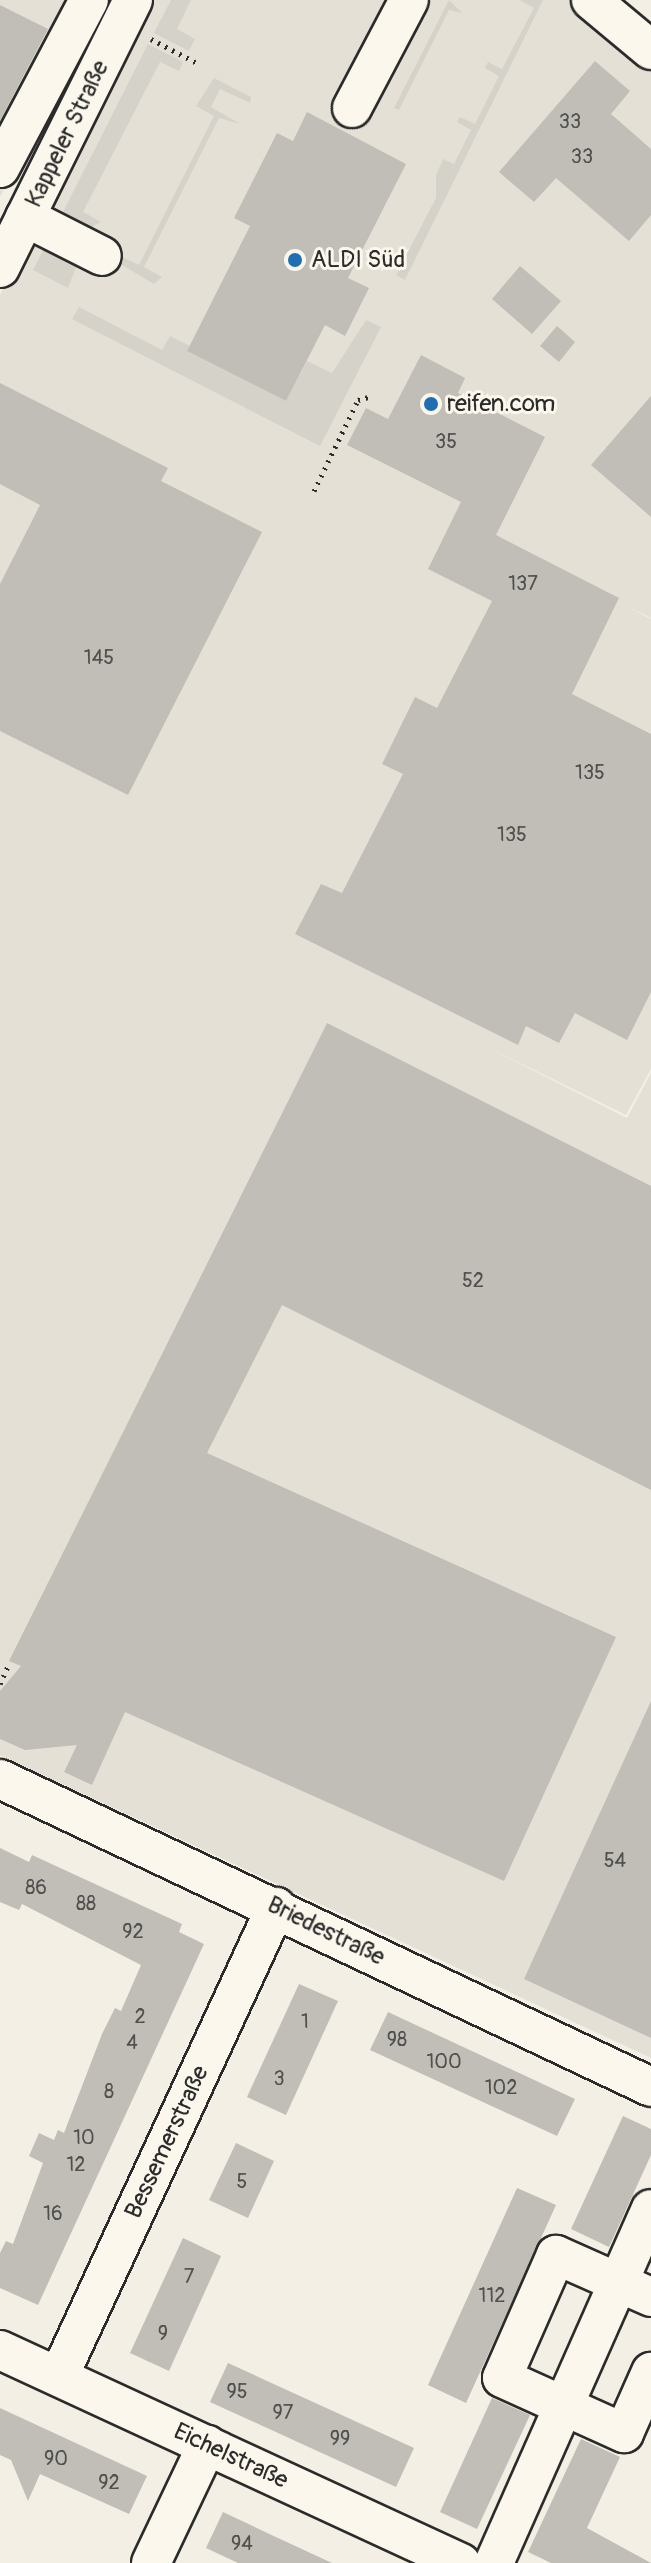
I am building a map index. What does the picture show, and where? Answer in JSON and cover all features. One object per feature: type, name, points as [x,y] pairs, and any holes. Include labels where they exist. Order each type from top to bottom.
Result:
[{"type":"street","points":[[0,168],[89,0]]},
{"type":"street","points":[[352,108],[409,0]]},
{"type":"street","points":[[591,0],[651,50]]},
{"type":"street","name":"Kappeler Straße","points":[[0,268],[127,12]]},
{"type":"street","points":[[25,217],[102,256]]},
{"type":"street","name":"Briedestraße","points":[[0,1779],[651,2087]]},
{"type":"street","name":"Bessemerstraße","points":[[59,2376],[276,1907]]},
{"type":"street","points":[[494,2563],[564,2406],[635,2290],[651,2209]]},
{"type":"street","points":[[635,2290],[556,2255],[502,2378],[624,2433],[651,2372]]},
{"type":"street","name":"Eichelstraße","points":[[0,2350],[461,2563]]},
{"type":"street","points":[[151,2563],[207,2445]]},
{"type":"path","points":[[127,12],[199,64]]},
{"type":"path","points":[[314,491],[358,400],[372,396]]},
{"type":"path","points":[[0,1684],[9,1664]]},
{"type":"shaded area","points":[[0,0],[101,0],[0,197]]},
{"type":"shaded area","points":[[145,0],[575,0],[651,64],[651,618],[624,605],[651,619],[651,1069],[626,1115],[481,1044],[627,1118],[651,1073],[651,2058],[0,1755],[0,295]]},
{"type":"shaded area","points":[[171,0],[191,0],[177,29],[195,39],[189,51],[154,33]]},
{"type":"shaded area","points":[[449,0],[462,13],[449,10],[399,110],[394,108]]},
{"type":"shaded area","points":[[520,0],[543,0],[405,280],[396,275],[436,198],[436,175],[443,159],[454,164],[471,130],[457,122],[460,117],[475,124],[499,76],[485,68],[488,62],[502,69],[534,8]]},
{"type":"shaded area","points":[[148,44],[183,62],[179,71],[160,62],[83,212],[101,222],[90,228],[62,214]]},
{"type":"shaded area","points":[[214,78],[251,97],[250,103],[220,89],[211,107],[240,124],[219,118],[144,267],[162,277],[154,284],[117,262],[120,256],[139,265],[214,116],[196,106]]},
{"type":"shaded area","points":[[46,244],[78,262],[68,288],[33,270]]},
{"type":"shaded area","points":[[79,307],[162,350],[170,336],[190,346],[187,351],[286,401],[307,361],[332,373],[366,320],[381,327],[320,446],[72,319]]},
{"type":"building","points":[[0,5],[48,29],[0,121]]},
{"type":"building","points":[[595,61],[630,91],[611,114],[651,149],[651,215],[629,241],[556,178],[534,202],[499,172]]},
{"type":"building","name":"ALDI Süd","points":[[307,112],[406,164],[348,278],[369,288],[345,336],[325,325],[286,401],[187,351],[250,226],[234,218],[277,133],[293,141]]},
{"type":"building","points":[[520,266],[561,301],[532,334],[492,299]]},
{"type":"building","points":[[557,326],[575,342],[559,362],[540,346]]},
{"type":"building","points":[[421,355],[465,378],[458,393],[545,437],[496,535],[619,598],[572,694],[651,734],[651,992],[627,1040],[575,1013],[559,1043],[526,1026],[518,1045],[295,934],[321,884],[342,893],[403,774],[382,764],[415,697],[437,708],[492,601],[428,569],[461,502],[347,445],[366,408],[388,419]]},
{"type":"building","points":[[0,383],[168,468],[161,481],[262,532],[128,795],[0,731],[0,584],[40,505],[0,484]]},
{"type":"building","points":[[651,396],[651,517],[591,465]]},
{"type":"building","points":[[327,1023],[651,1186],[651,1490],[282,1305],[207,1453],[616,1637],[504,1881],[125,1712],[92,1785],[64,1772],[77,1745],[25,1750],[0,1739],[0,1691],[21,1666],[9,1661]]},
{"type":"building","points":[[651,1701],[651,2038],[524,1979]]},
{"type":"building","points":[[0,1848],[29,1862],[32,1855],[182,1924],[179,1932],[204,1944],[38,2305],[0,2288],[0,2253],[6,2241],[13,2244],[43,2163],[29,2156],[39,2133],[54,2140],[58,2130],[64,2133],[102,2034],[115,2008],[121,2011],[141,1965],[22,1904],[19,1910],[0,1902]]},
{"type":"building","points":[[299,1984],[338,2001],[286,2115],[247,2097]]},
{"type":"building","points":[[388,2012],[575,2099],[557,2136],[370,2050]]},
{"type":"building","points":[[623,2116],[651,2129],[651,2155],[609,2247],[571,2229]]},
{"type":"building","points":[[236,2143],[274,2161],[248,2218],[209,2200]]},
{"type":"building","points":[[517,2188],[556,2205],[466,2403],[428,2385]]},
{"type":"building","points":[[183,2238],[221,2256],[169,2371],[130,2353]]},
{"type":"building","points":[[228,2363],[414,2448],[396,2487],[210,2402]]},
{"type":"building","points":[[492,2398],[530,2415],[477,2529],[440,2512]]},
{"type":"building","points":[[0,2408],[147,2476],[129,2514],[40,2474],[28,2501],[11,2460],[0,2455]]},
{"type":"building","points":[[581,2439],[620,2457],[587,2528],[651,2563],[551,2563],[528,2552]]},
{"type":"building","points":[[223,2512],[332,2563],[238,2563],[206,2548]]},
{"type":"place","name":"ALDI Süd","points":[[295,260]]},
{"type":"place","name":"reifen.com","points":[[431,404]]}]
